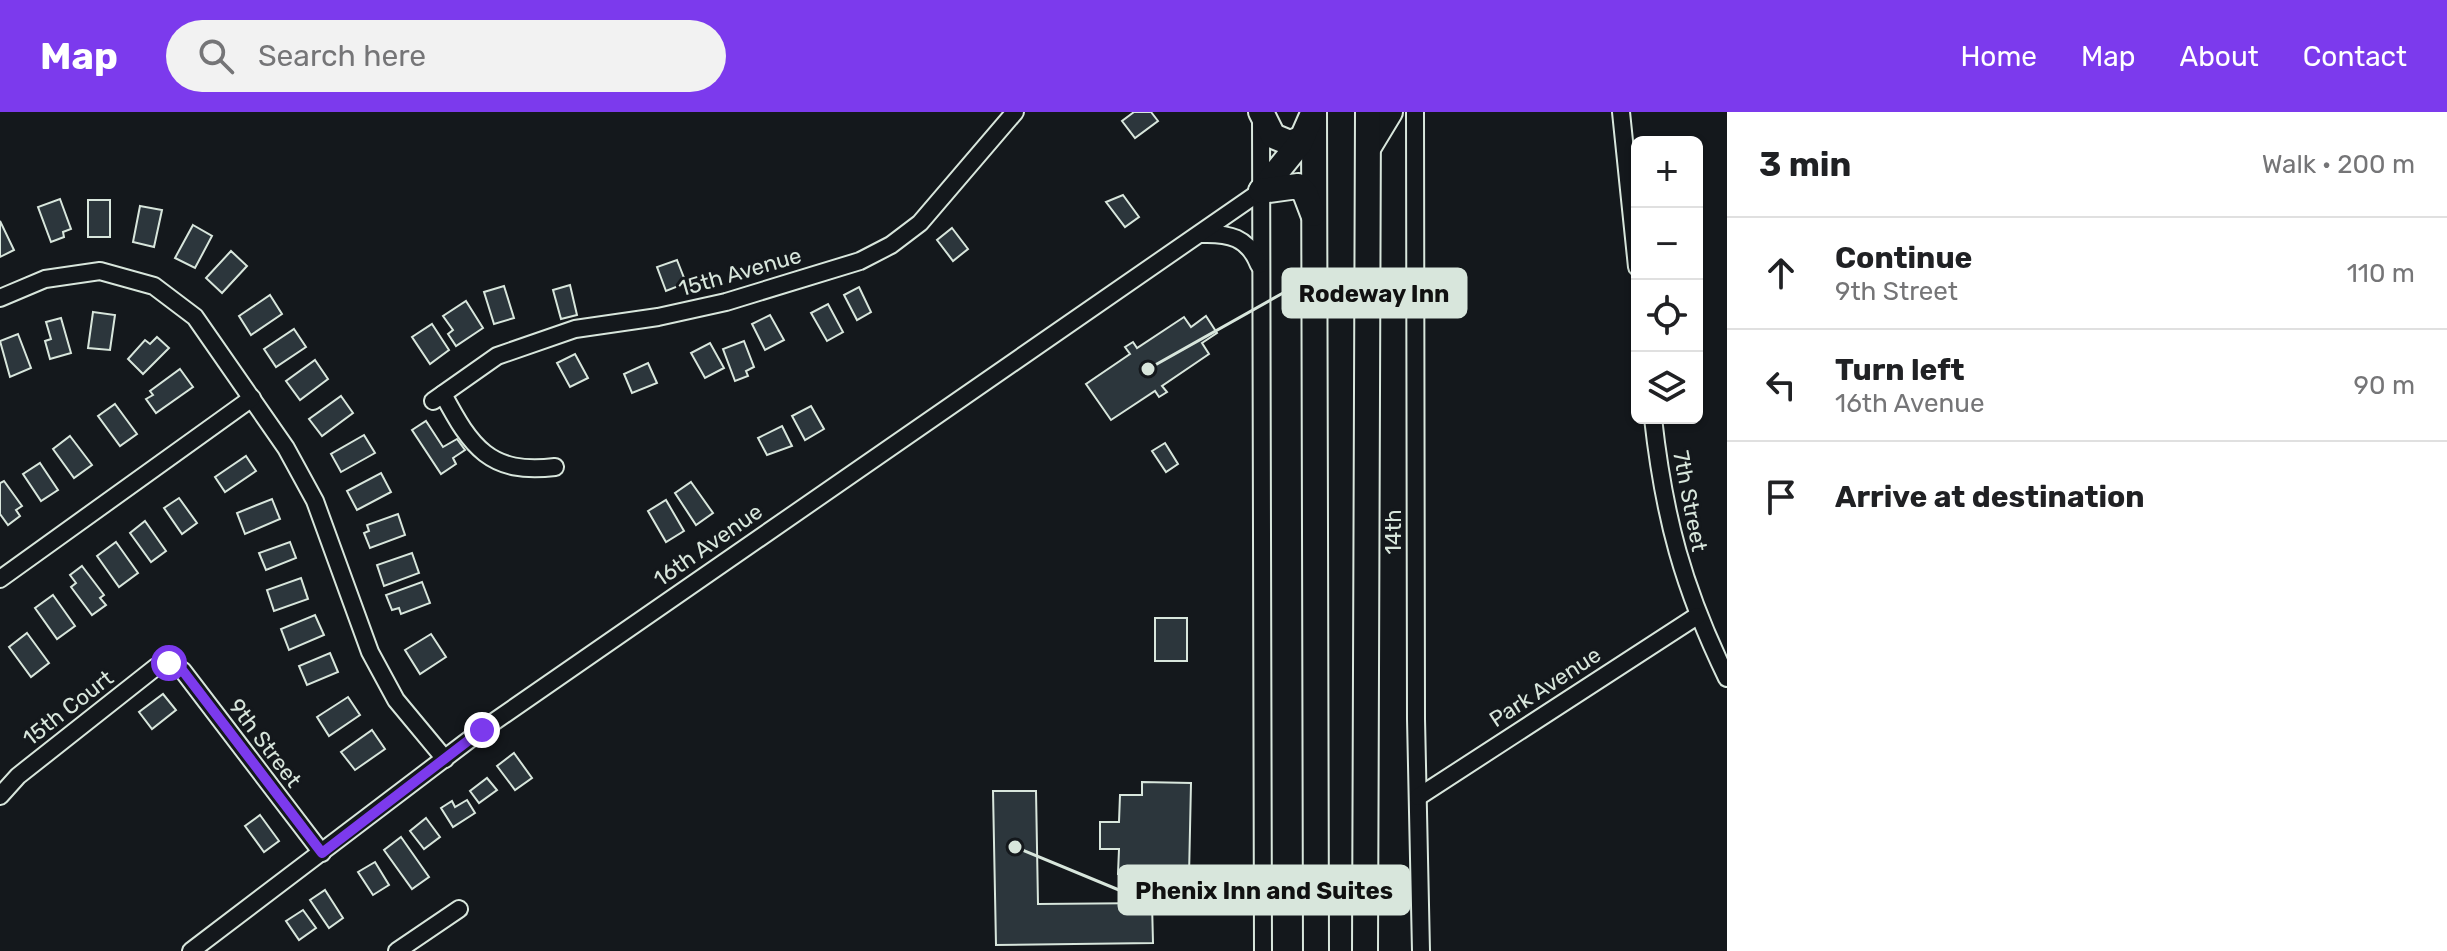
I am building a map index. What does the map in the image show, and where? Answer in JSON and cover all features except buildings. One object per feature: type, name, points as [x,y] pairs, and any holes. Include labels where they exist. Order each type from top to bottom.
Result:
[{"type":"highway","points":[[1261,112],[1277,139],[1290,143],[1303,138]]},
{"type":"highway","points":[[1261,191],[1303,138],[1314,112]]},
{"type":"highway","points":[[1314,112],[1316,951]]},
{"type":"highway","points":[[1365,951],[1368,112]]},
{"type":"highway","points":[[1367,150],[1376,130],[1390,112]]},
{"type":"highway","points":[[1261,191],[1298,186],[1305,193],[1314,217]]},
{"type":"street","name":"15th Avenue","points":[[555,467],[520,470],[490,457],[464,435],[438,398],[497,356],[575,329],[658,317],[726,302],[860,261],[891,245],[920,223],[1015,112]]},
{"type":"street","points":[[1261,112],[1263,951]]},
{"type":"street","name":"14th","points":[[1415,112],[1421,951]]},
{"type":"street","points":[[1621,112],[1631,209]]},
{"type":"street","name":"16th Avenue","points":[[191,951],[445,759],[708,572],[1261,191]]},
{"type":"street","points":[[1200,234],[1226,234],[1241,240],[1253,251],[1262,275]]},
{"type":"street","points":[[0,298],[45,279],[100,271],[154,286],[195,317],[286,448],[315,501],[377,664],[396,700],[445,759]]},
{"type":"street","points":[[0,579],[252,398]]},
{"type":"street","name":"7th Street","points":[[1654,424],[1673,540],[1697,616],[1727,678]]},
{"type":"street","name":"Park Avenue","points":[[1418,797],[1697,616]]},
{"type":"street","name":"15th Court","points":[[0,796],[18,776],[156,667],[169,663]]},
{"type":"street","name":"9th Street","points":[[169,663],[183,671],[322,853]]},
{"type":"street","points":[[397,951],[459,909]]},
{"type":"place","name":"Rodeway Inn","points":[[1148,369]]},
{"type":"place","name":"Phenix Inn and Suites","points":[[1015,847]]},
{"type":"route","points":[[169,663],[183,671],[322,853],[482,730]]}]
